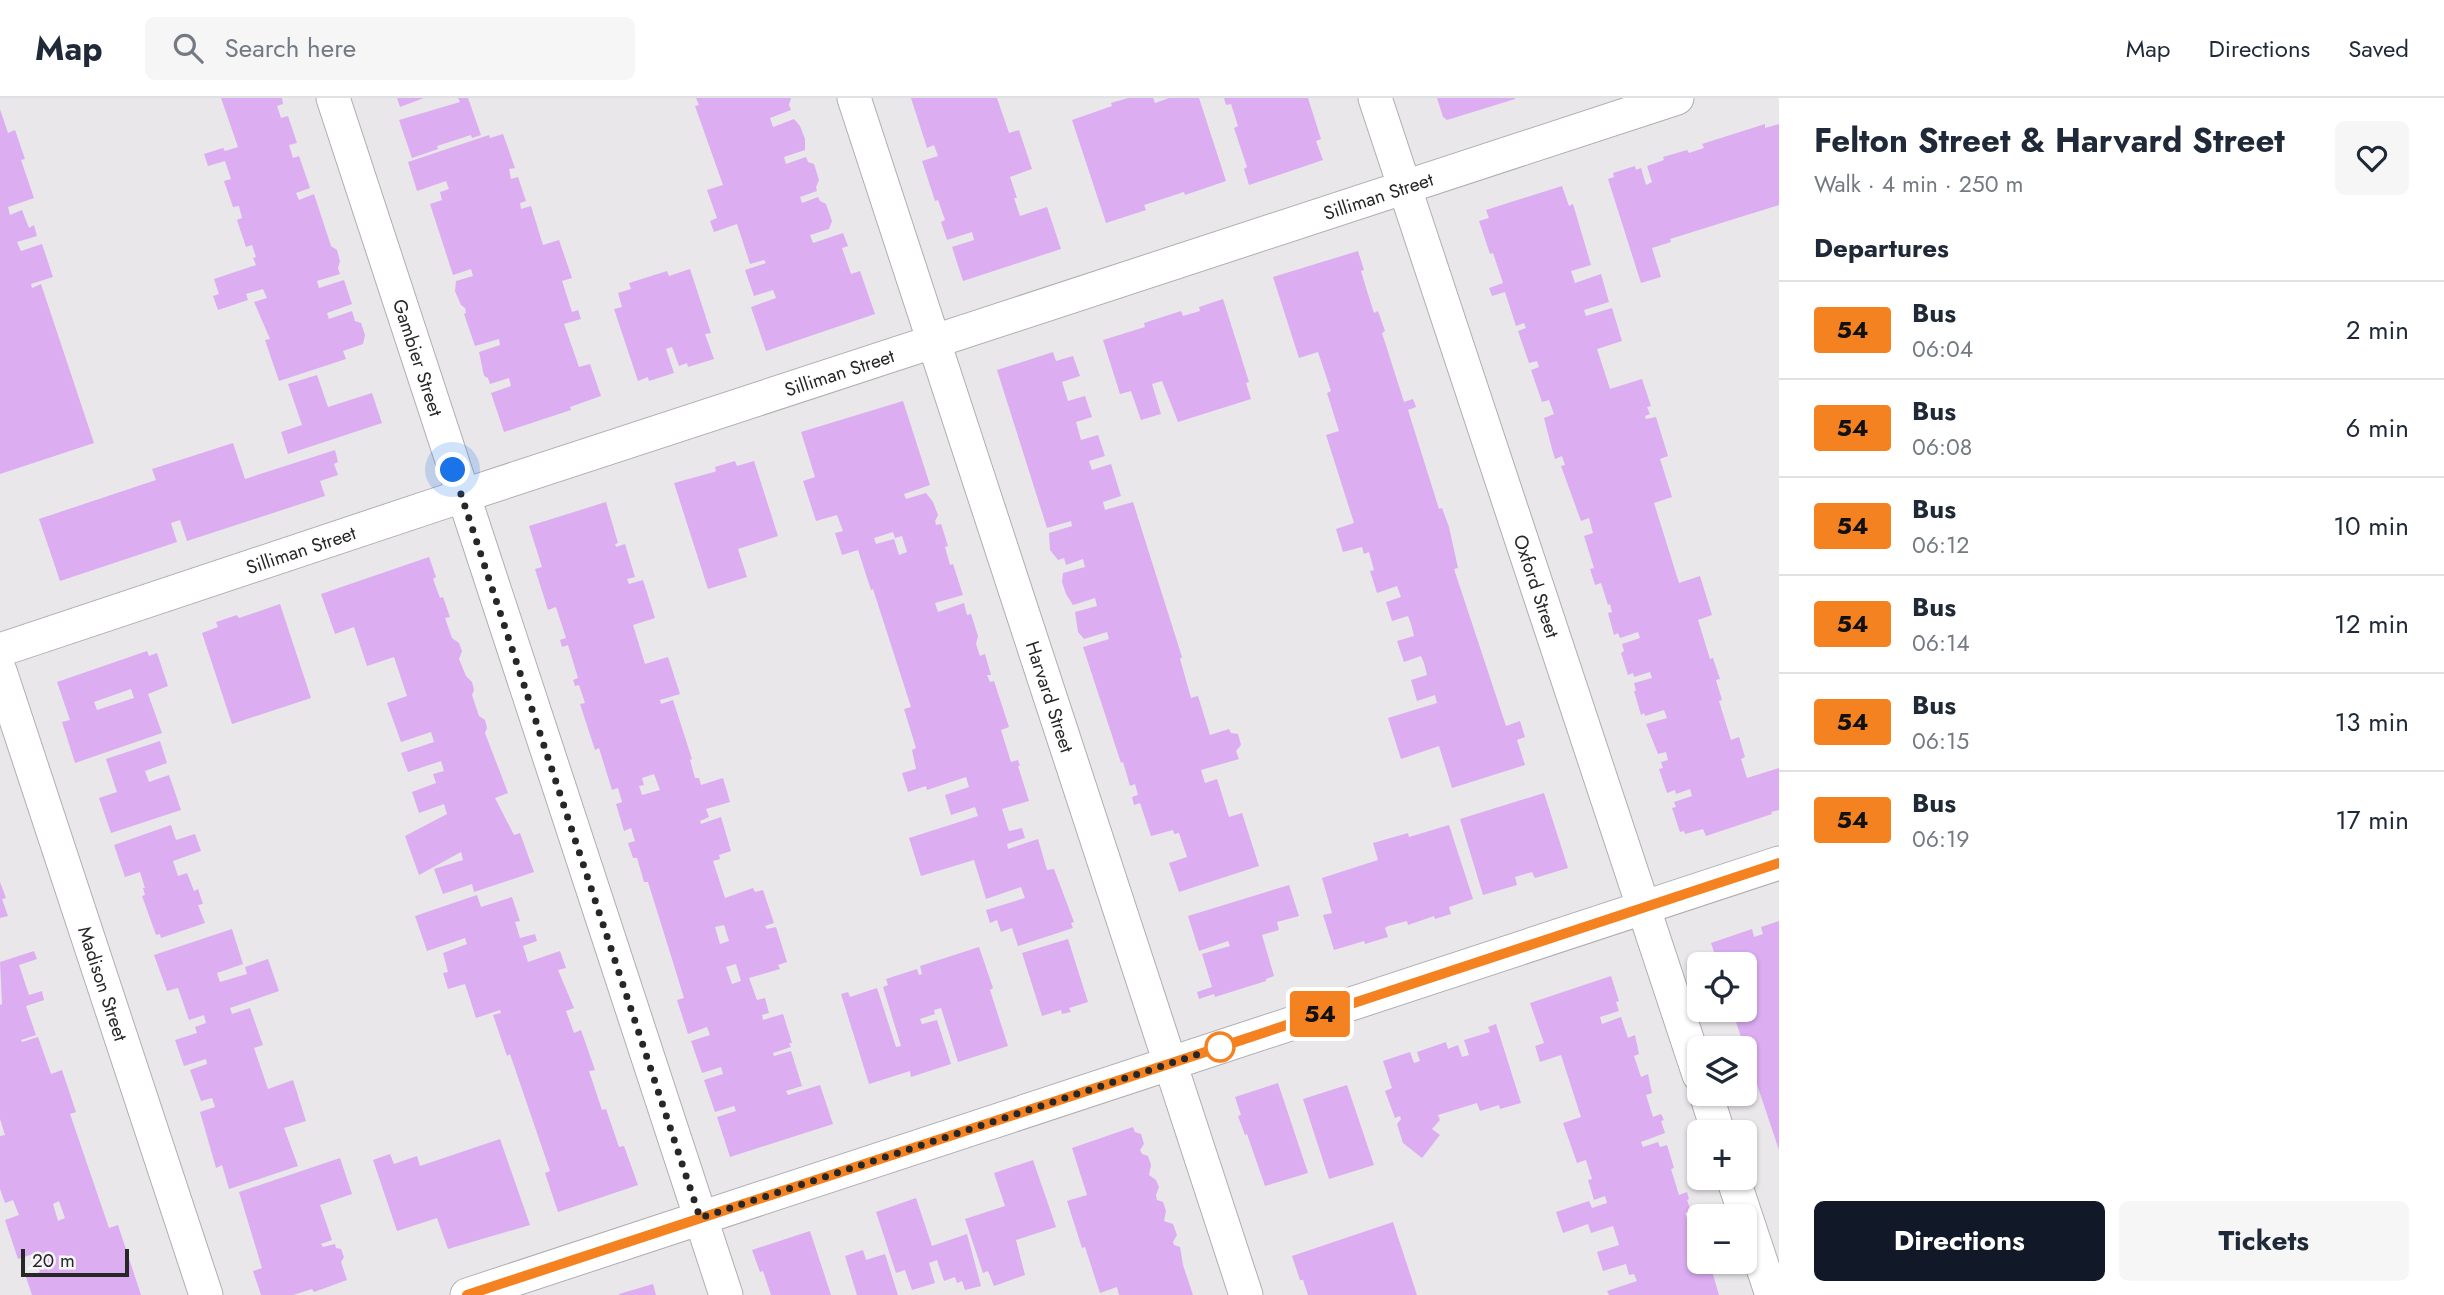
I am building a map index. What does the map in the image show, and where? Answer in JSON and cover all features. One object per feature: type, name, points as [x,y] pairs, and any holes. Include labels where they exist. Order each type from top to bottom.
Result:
[{"type":"street","name":"Gambier Street","points":[[332,98],[726,1295]]},
{"type":"street","name":"Harvard Street","points":[[854,98],[1246,1295]]},
{"type":"street","name":"Oxford Street","points":[[1375,98],[1687,1039]]},
{"type":"street","name":"Silliman Street","points":[[0,650],[1677,98]]},
{"type":"street","name":"Madison Street","points":[[0,671],[206,1295]]},
{"type":"street","points":[[467,1295],[1779,863]]},
{"type":"street","points":[[1737,1190],[1772,1295]]},
{"type":"building","points":[[221,98],[282,98],[283,104],[277,106],[281,118],[288,116],[297,143],[289,145],[293,158],[299,156],[310,188],[296,193],[299,200],[314,194],[331,246],[337,250],[340,261],[340,274],[317,281],[319,288],[344,280],[352,304],[327,313],[329,319],[352,311],[355,321],[361,323],[365,335],[363,344],[343,351],[346,359],[279,381],[265,340],[270,339],[254,302],[267,298],[263,289],[246,294],[248,300],[218,310],[213,296],[219,294],[214,279],[256,265],[252,245],[246,247],[237,220],[242,218],[239,206],[233,207],[224,181],[231,179],[225,161],[208,166],[204,154],[238,147]]},
{"type":"building","points":[[397,98],[424,98],[400,107]]},
{"type":"building","points":[[458,98],[468,98],[481,135],[472,138],[471,135],[437,146],[438,149],[412,158],[399,120],[460,102]]},
{"type":"building","points":[[696,98],[791,98],[791,110],[770,118],[773,127],[794,119],[805,139],[805,150],[784,157],[786,164],[806,157],[808,162],[814,164],[819,180],[817,191],[800,197],[802,203],[818,197],[826,204],[832,221],[829,229],[810,235],[813,243],[843,233],[848,246],[842,248],[851,274],[860,271],[875,314],[766,351],[751,307],[776,298],[773,290],[754,296],[745,270],[766,263],[764,260],[750,264],[737,224],[714,232],[710,221],[717,218],[707,190],[723,185],[695,106],[699,105]]},
{"type":"building","points":[[911,98],[997,98],[1009,133],[1019,130],[1032,169],[1010,177],[1020,216],[1047,207],[1061,249],[963,281],[952,247],[974,240],[972,232],[947,240],[941,222],[945,220],[938,200],[935,201],[922,161],[938,156],[934,145],[927,148]]},
{"type":"building","points":[[1128,98],[1153,98],[1155,103],[1169,98],[1199,98],[1226,181],[1144,205],[1146,210],[1106,223],[1072,120]]},
{"type":"building","points":[[1224,98],[1308,98],[1321,139],[1316,141],[1323,160],[1249,185],[1244,169],[1247,167],[1234,128],[1238,126],[1231,104],[1226,105]]},
{"type":"building","points":[[1437,98],[1515,99],[1447,120],[1443,117]]},
{"type":"building","points":[[0,109],[8,133],[15,130],[25,159],[21,160],[34,198],[8,207],[10,215],[22,210],[29,228],[34,225],[37,236],[17,242],[21,251],[42,244],[53,277],[31,284],[32,288],[41,284],[94,443],[0,474]]},
{"type":"building","points":[[1765,124],[1765,128],[1779,124],[1779,205],[1670,239],[1671,242],[1652,248],[1661,277],[1641,283],[1608,179],[1614,177],[1613,173],[1635,166],[1636,170],[1641,168],[1646,185],[1652,182],[1647,166],[1664,160],[1663,157],[1687,150],[1689,153],[1704,148],[1702,144]]},
{"type":"building","points":[[503,134],[515,168],[509,169],[511,179],[518,177],[526,201],[520,203],[521,209],[531,206],[543,245],[559,240],[572,278],[562,281],[572,312],[578,310],[581,319],[564,324],[579,367],[590,364],[601,396],[570,407],[571,410],[504,432],[491,393],[511,386],[509,378],[490,384],[484,376],[479,352],[500,345],[499,339],[475,346],[464,314],[465,308],[455,291],[456,281],[473,276],[471,269],[453,275],[430,204],[442,200],[440,192],[449,189],[446,181],[417,191],[408,162],[489,135],[490,138]]},
{"type":"building","points":[[1562,186],[1569,206],[1573,204],[1591,265],[1571,271],[1575,283],[1601,274],[1609,302],[1584,310],[1586,316],[1612,308],[1622,341],[1597,349],[1610,389],[1642,379],[1651,406],[1647,407],[1650,414],[1645,416],[1646,419],[1656,417],[1668,456],[1660,459],[1672,497],[1654,503],[1679,583],[1700,576],[1712,615],[1698,620],[1710,659],[1713,658],[1720,679],[1716,680],[1722,700],[1719,701],[1731,740],[1739,737],[1745,757],[1741,759],[1747,778],[1779,768],[1779,810],[1706,836],[1703,829],[1685,834],[1684,831],[1680,832],[1672,808],[1676,807],[1674,802],[1692,796],[1690,789],[1676,794],[1675,790],[1667,793],[1659,769],[1663,768],[1661,762],[1668,760],[1666,752],[1658,754],[1646,724],[1667,718],[1664,710],[1641,715],[1634,683],[1652,678],[1650,672],[1634,677],[1633,673],[1628,675],[1621,653],[1624,651],[1622,644],[1640,638],[1638,632],[1620,638],[1618,633],[1614,635],[1608,613],[1612,612],[1610,604],[1608,605],[1601,583],[1595,585],[1590,569],[1594,568],[1584,536],[1593,533],[1589,518],[1581,521],[1561,466],[1565,465],[1562,456],[1555,459],[1544,418],[1554,414],[1549,400],[1542,402],[1531,370],[1539,367],[1537,361],[1529,363],[1518,331],[1526,328],[1524,323],[1516,326],[1505,292],[1492,296],[1489,288],[1503,283],[1479,221],[1489,218],[1486,210]]},
{"type":"building","points":[[1358,251],[1367,291],[1374,313],[1378,311],[1385,331],[1382,333],[1404,402],[1413,399],[1416,407],[1408,410],[1439,509],[1442,508],[1449,527],[1458,568],[1454,569],[1506,726],[1520,721],[1525,737],[1517,740],[1525,765],[1452,788],[1439,746],[1401,759],[1388,718],[1437,703],[1435,695],[1417,701],[1411,680],[1427,675],[1421,656],[1404,662],[1397,641],[1414,636],[1411,624],[1408,616],[1392,621],[1386,602],[1401,597],[1397,586],[1377,593],[1370,571],[1374,570],[1369,552],[1364,554],[1362,547],[1343,552],[1336,529],[1354,523],[1326,435],[1339,431],[1327,393],[1331,391],[1318,352],[1299,358],[1273,277]]},
{"type":"building","points":[[690,269],[711,333],[705,334],[714,359],[688,367],[687,363],[679,366],[672,347],[666,349],[674,373],[649,381],[648,377],[638,381],[614,309],[622,307],[618,293],[631,289],[629,283],[667,271],[669,276]]},
{"type":"building","points":[[1223,299],[1249,382],[1246,383],[1251,399],[1178,422],[1162,381],[1152,384],[1161,414],[1141,420],[1131,391],[1120,394],[1103,340],[1145,327],[1144,323],[1181,311],[1183,316],[1200,311],[1199,307]]},
{"type":"building","points":[[1053,352],[1056,361],[1073,356],[1080,376],[1062,382],[1068,401],[1085,396],[1092,417],[1076,422],[1081,440],[1098,435],[1105,456],[1089,461],[1092,470],[1111,464],[1121,496],[1103,502],[1105,510],[1133,502],[1182,657],[1180,659],[1191,698],[1198,696],[1210,735],[1229,729],[1231,733],[1238,734],[1241,745],[1236,751],[1239,759],[1201,770],[1205,783],[1217,779],[1229,817],[1242,813],[1259,866],[1179,892],[1169,863],[1187,857],[1179,833],[1174,834],[1173,830],[1151,836],[1140,803],[1134,805],[1132,797],[1138,795],[1135,784],[1130,786],[1123,762],[1121,763],[1083,647],[1109,639],[1107,632],[1084,639],[1078,632],[1075,612],[1097,606],[1095,598],[1073,605],[1062,582],[1063,573],[1085,567],[1083,559],[1066,565],[1064,558],[1058,560],[1050,550],[1049,533],[1072,526],[1071,521],[1047,528],[997,370]]},
{"type":"building","points":[[317,375],[328,407],[372,393],[382,423],[288,454],[281,432],[302,425],[288,384]]},
{"type":"building","points":[[903,401],[930,485],[904,494],[906,499],[926,493],[933,502],[938,515],[936,525],[941,524],[948,546],[945,547],[950,565],[953,564],[963,595],[935,603],[938,612],[964,603],[967,615],[971,614],[978,636],[976,644],[980,656],[985,654],[991,675],[987,675],[990,682],[994,681],[1009,727],[1001,730],[1011,762],[1018,760],[1029,801],[1002,809],[1009,831],[1022,828],[1025,838],[1007,844],[1008,849],[1038,839],[1047,870],[1054,869],[1074,922],[1071,923],[1073,928],[1018,946],[1012,928],[1001,932],[997,920],[990,923],[986,910],[1025,898],[1021,887],[986,899],[974,860],[921,876],[909,838],[978,816],[975,807],[951,815],[945,795],[969,787],[966,777],[927,790],[926,786],[908,792],[902,773],[916,769],[912,750],[916,748],[904,709],[911,707],[858,550],[842,555],[835,533],[843,531],[837,515],[816,521],[803,481],[815,477],[801,432]],"holes":[[[893,532],[895,538],[902,536],[907,552],[899,555],[894,539],[876,544],[874,538]]]},
{"type":"building","points":[[233,443],[245,479],[335,450],[338,462],[334,464],[338,475],[320,481],[325,496],[187,541],[180,520],[171,523],[177,542],[60,581],[39,519],[156,480],[152,469]]},
{"type":"building","points":[[735,461],[737,466],[754,461],[778,536],[738,549],[747,577],[708,589],[674,483],[714,472],[715,467]]},
{"type":"building","points":[[606,502],[618,543],[615,544],[616,547],[625,544],[635,577],[627,579],[629,584],[643,580],[655,618],[633,625],[645,664],[668,657],[680,694],[660,700],[661,704],[673,700],[692,759],[690,760],[695,778],[699,778],[701,785],[723,778],[730,802],[706,809],[709,817],[700,821],[701,824],[721,817],[731,851],[719,855],[720,859],[713,861],[725,898],[753,888],[755,892],[763,890],[774,923],[765,926],[767,929],[776,927],[787,962],[778,965],[780,969],[749,978],[757,1000],[765,998],[769,1013],[762,1015],[763,1020],[783,1014],[791,1047],[773,1053],[774,1056],[791,1051],[802,1086],[786,1091],[788,1095],[820,1085],[833,1124],[730,1157],[717,1117],[736,1111],[734,1106],[715,1112],[704,1080],[723,1074],[721,1067],[702,1073],[691,1041],[710,1035],[707,1027],[688,1034],[677,1000],[684,998],[648,882],[644,882],[637,858],[633,858],[628,843],[635,841],[631,828],[624,831],[616,804],[622,802],[618,788],[612,790],[599,748],[595,750],[580,704],[585,703],[579,685],[575,686],[573,680],[578,678],[568,645],[562,647],[560,640],[566,638],[556,607],[548,610],[535,569],[542,567],[529,526]],"holes":[[[654,774],[660,790],[642,795],[639,786],[644,785],[642,778]],[[724,925],[729,941],[720,944],[715,927]],[[736,964],[741,981],[732,984],[726,967]]]},
{"type":"building","points":[[429,557],[436,577],[433,579],[450,617],[445,618],[452,638],[459,643],[462,651],[459,659],[466,676],[472,682],[472,695],[479,716],[485,720],[485,733],[508,793],[495,798],[514,835],[520,833],[534,872],[474,892],[472,884],[443,894],[434,869],[463,860],[461,852],[419,875],[405,836],[447,814],[444,804],[419,813],[412,792],[436,783],[433,774],[444,771],[441,761],[408,772],[401,753],[434,742],[431,732],[401,742],[387,703],[407,696],[394,657],[367,666],[354,627],[335,634],[321,594]]},
{"type":"building","points":[[280,604],[311,698],[232,724],[202,633],[218,627],[216,622],[237,615],[239,618]]},
{"type":"building","points":[[147,651],[149,656],[157,653],[168,686],[148,694],[162,733],[75,763],[62,722],[70,720],[57,682]],"holes":[[[131,689],[134,698],[97,710],[94,702]]]},
{"type":"building","points":[[160,741],[167,763],[145,771],[149,782],[169,775],[181,810],[111,833],[99,798],[117,792],[106,759]]},
{"type":"building","points":[[1544,793],[1568,868],[1535,878],[1532,872],[1515,877],[1517,885],[1483,895],[1460,819]]},
{"type":"building","points":[[171,825],[176,840],[195,834],[201,851],[173,861],[178,876],[187,873],[194,891],[198,889],[203,904],[198,905],[205,923],[161,938],[160,934],[156,935],[142,896],[145,895],[145,888],[140,872],[125,877],[114,845]]},
{"type":"building","points":[[1449,825],[1473,899],[1449,907],[1451,914],[1435,919],[1434,916],[1408,925],[1407,921],[1388,926],[1385,928],[1388,937],[1334,950],[1323,915],[1332,913],[1322,878],[1378,860],[1373,843],[1408,833],[1409,837]]},
{"type":"building","points":[[0,882],[6,898],[2,899],[8,916],[0,918]]},
{"type":"building","points":[[1289,885],[1299,916],[1277,922],[1279,930],[1262,935],[1274,976],[1215,997],[1214,994],[1199,999],[1197,992],[1212,987],[1202,954],[1230,946],[1228,941],[1199,951],[1188,916]]},
{"type":"building","points":[[477,895],[481,907],[512,897],[520,921],[515,922],[520,938],[535,934],[537,941],[523,946],[528,962],[560,951],[566,968],[558,970],[574,1008],[566,1011],[574,1033],[581,1030],[595,1070],[589,1071],[602,1110],[606,1109],[619,1147],[624,1146],[638,1185],[558,1212],[545,1173],[550,1171],[510,1054],[507,1056],[493,1015],[501,1013],[500,1010],[476,1018],[465,984],[448,989],[443,973],[448,972],[443,953],[467,944],[465,938],[427,951],[415,916]]},
{"type":"building","points":[[1779,921],[1779,1150],[1757,1084],[1757,1036],[1741,1036],[1736,1022],[1757,1022],[1757,952],[1714,952],[1711,943],[1752,929],[1754,937],[1763,934],[1761,927]]},
{"type":"building","points":[[232,929],[243,964],[217,973],[220,982],[247,974],[245,967],[268,959],[279,991],[230,1008],[232,1014],[250,1008],[263,1045],[254,1048],[268,1089],[293,1080],[306,1121],[284,1128],[298,1166],[229,1189],[222,1165],[216,1168],[200,1112],[215,1107],[212,1098],[201,1101],[190,1070],[207,1064],[206,1059],[184,1066],[175,1040],[197,1033],[195,1027],[206,1023],[204,1015],[189,1020],[178,988],[167,991],[154,955]]},
{"type":"building","points":[[1068,939],[1088,1002],[1069,1008],[1071,1012],[1062,1014],[1061,1010],[1042,1016],[1022,953]]},
{"type":"building","points":[[979,947],[1008,1046],[958,1062],[941,1008],[934,1010],[935,1014],[920,1019],[922,1024],[937,1020],[951,1064],[911,1077],[910,1071],[869,1084],[841,994],[848,992],[850,997],[877,988],[896,1047],[901,1046],[883,987],[888,985],[886,979],[917,969],[919,975],[922,974],[920,966]]},
{"type":"building","points":[[34,951],[37,959],[19,965],[29,995],[42,991],[44,1000],[26,1006],[36,1035],[21,1040],[22,1042],[38,1037],[51,1074],[62,1070],[76,1112],[70,1114],[109,1228],[118,1225],[141,1295],[32,1295],[26,1277],[40,1272],[33,1254],[18,1259],[5,1220],[19,1215],[13,1200],[5,1203],[0,1189],[0,1136],[5,1135],[0,1119],[0,962]],"holes":[[[59,1201],[65,1218],[58,1221],[53,1204]]]},
{"type":"building","points":[[1611,976],[1619,1001],[1616,1002],[1619,1011],[1600,1017],[1602,1024],[1621,1017],[1628,1038],[1635,1035],[1639,1054],[1634,1056],[1641,1077],[1648,1074],[1652,1093],[1646,1095],[1653,1117],[1661,1114],[1664,1120],[1661,1121],[1665,1133],[1641,1142],[1643,1147],[1658,1142],[1660,1147],[1667,1145],[1679,1195],[1687,1192],[1689,1199],[1685,1213],[1687,1274],[1713,1274],[1719,1295],[1609,1295],[1607,1291],[1637,1281],[1634,1274],[1629,1275],[1626,1264],[1603,1271],[1597,1252],[1619,1245],[1613,1226],[1591,1233],[1588,1224],[1563,1233],[1556,1212],[1589,1201],[1592,1208],[1607,1203],[1605,1196],[1594,1200],[1588,1180],[1592,1179],[1586,1160],[1577,1163],[1563,1123],[1581,1117],[1561,1055],[1540,1062],[1535,1046],[1544,1043],[1530,1003]]},
{"type":"building","points":[[1496,1024],[1521,1103],[1500,1109],[1499,1105],[1480,1111],[1477,1103],[1438,1115],[1440,1120],[1432,1129],[1440,1135],[1422,1158],[1403,1143],[1397,1124],[1400,1116],[1395,1118],[1385,1091],[1392,1088],[1383,1061],[1410,1052],[1414,1063],[1420,1061],[1417,1052],[1446,1042],[1448,1049],[1458,1045],[1462,1057],[1469,1055],[1464,1040],[1490,1032],[1488,1027]]},
{"type":"building","points":[[1278,1083],[1308,1173],[1265,1186],[1238,1116],[1241,1115],[1235,1097]]},
{"type":"building","points":[[1347,1085],[1374,1165],[1329,1179],[1303,1099]]},
{"type":"building","points":[[1133,1127],[1135,1132],[1141,1134],[1144,1144],[1140,1150],[1148,1156],[1151,1165],[1149,1175],[1156,1180],[1159,1187],[1156,1195],[1157,1200],[1163,1202],[1166,1211],[1164,1221],[1173,1224],[1177,1235],[1173,1242],[1180,1247],[1193,1295],[1119,1295],[1117,1287],[1100,1293],[1085,1247],[1082,1248],[1067,1201],[1087,1195],[1072,1148]]},
{"type":"building","points":[[500,1139],[530,1225],[448,1249],[437,1218],[397,1231],[373,1160],[390,1154],[394,1164],[417,1156],[420,1166]]},
{"type":"building","points":[[340,1158],[352,1194],[320,1205],[332,1240],[321,1244],[323,1247],[335,1244],[336,1248],[341,1249],[344,1257],[341,1262],[347,1280],[314,1292],[312,1289],[293,1295],[261,1295],[253,1271],[262,1268],[239,1192]]},
{"type":"building","points":[[1033,1160],[1056,1227],[1016,1240],[1025,1275],[994,1286],[988,1271],[983,1273],[965,1219],[1005,1206],[994,1173]]},
{"type":"building","points":[[916,1198],[932,1246],[967,1234],[981,1286],[965,1290],[962,1281],[957,1283],[955,1277],[944,1281],[937,1260],[929,1263],[935,1283],[912,1290],[905,1270],[896,1273],[876,1212]]},
{"type":"building","points":[[1393,1222],[1417,1295],[1308,1295],[1292,1256]]},
{"type":"building","points":[[810,1231],[831,1295],[771,1295],[752,1250]]},
{"type":"building","points":[[863,1250],[866,1260],[885,1254],[898,1295],[857,1295],[845,1256]]},
{"type":"building","points":[[653,1284],[656,1295],[619,1295],[619,1294]]},
{"type":"bus line","name":"54","points":[[467,1295],[1779,863]]},
{"type":"route","points":[[453,470],[700,1218],[1220,1047]]}]
